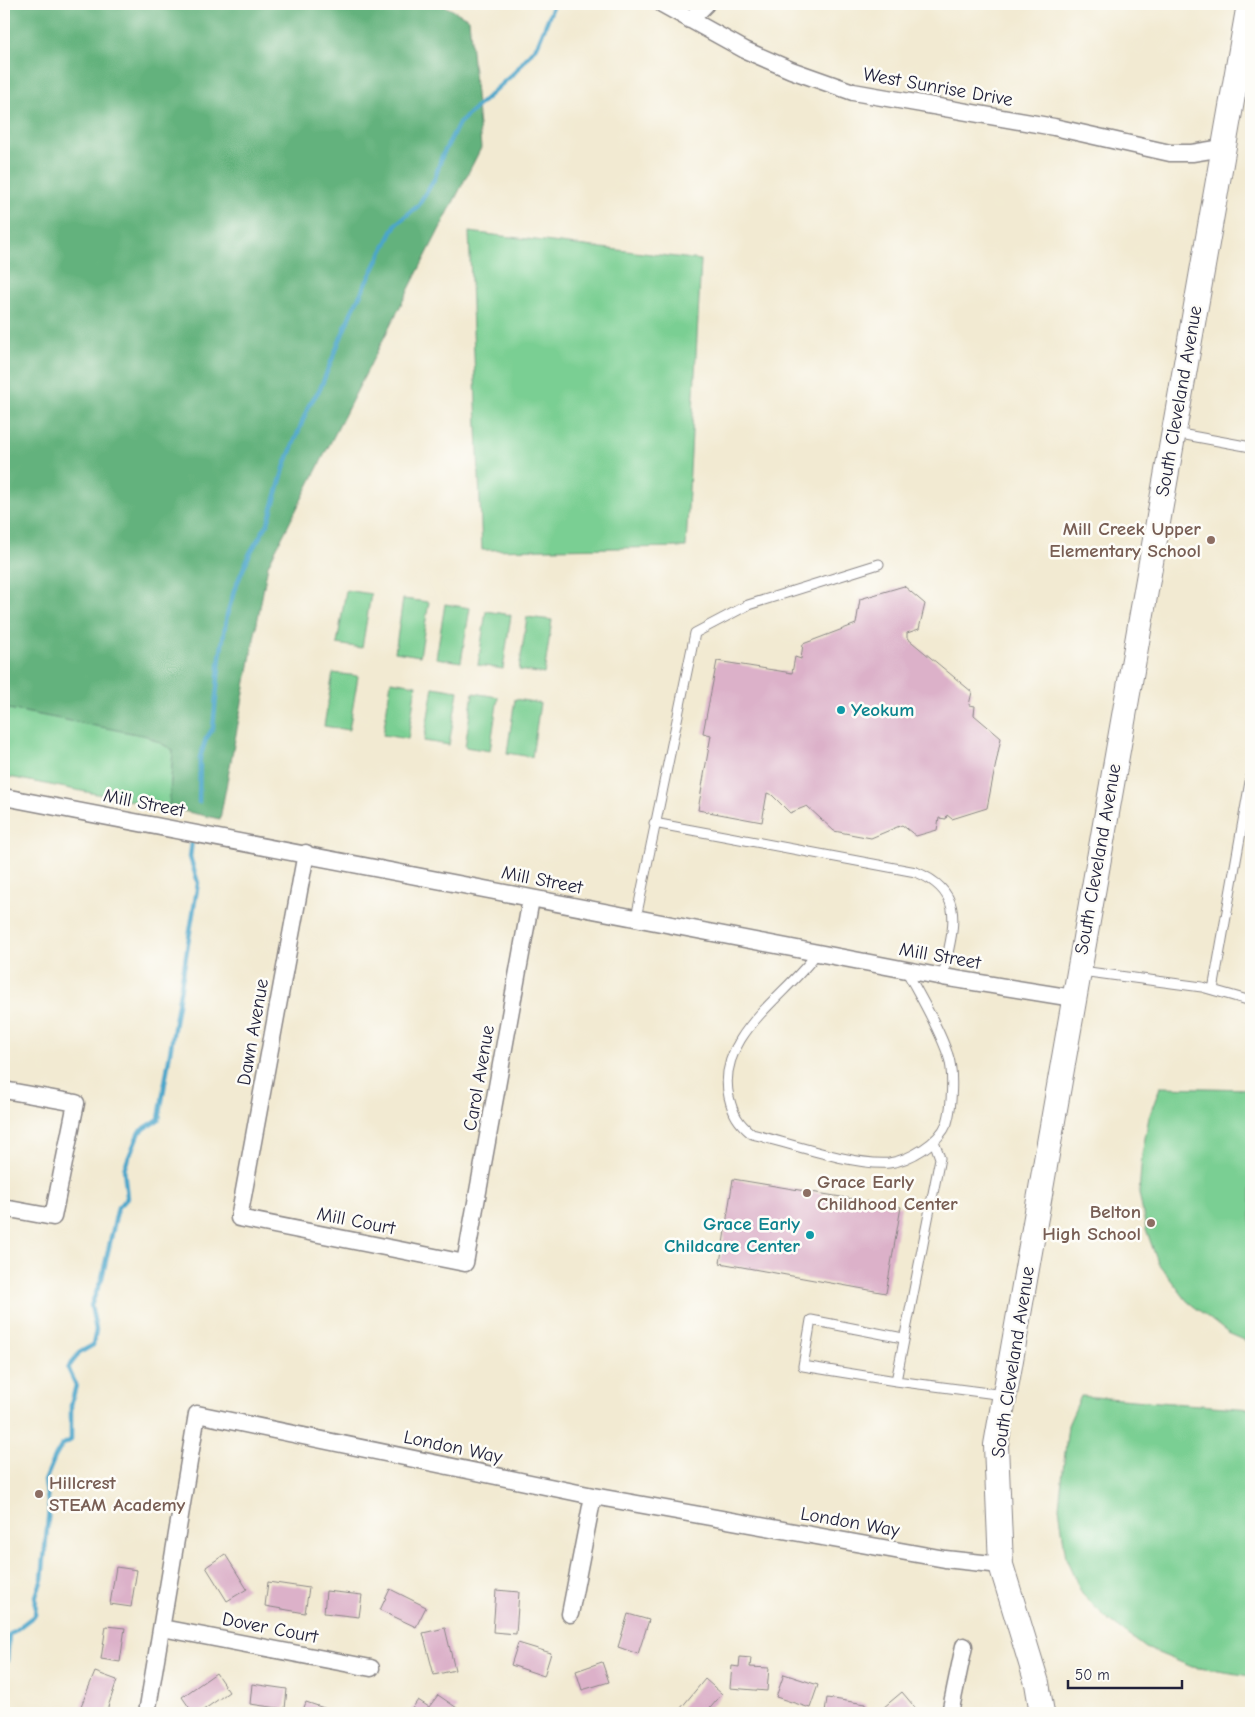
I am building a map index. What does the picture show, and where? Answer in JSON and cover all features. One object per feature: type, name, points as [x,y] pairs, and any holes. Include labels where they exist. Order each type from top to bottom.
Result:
[{"type":"street","name":"West Sunrise Drive","points":[[662,4],[745,50],[790,70],[853,92],[1054,127],[1170,153],[1192,153],[1223,148]]},
{"type":"street","points":[[690,20],[706,4]]},
{"type":"street","name":"South Cleveland Avenue","points":[[1042,1713],[1037,1683],[1001,1565],[996,1445],[1223,148],[1243,87],[1249,4]]},
{"type":"street","name":"Mill Street","points":[[4,797],[306,853],[531,899],[943,977],[1073,998]]},
{"type":"street","name":"Dawn Avenue","points":[[239,1218],[306,853]]},
{"type":"street","name":"Carol Avenue","points":[[465,1263],[531,899]]},
{"type":"street","points":[[4,1090],[76,1103],[53,1217],[4,1208]]},
{"type":"street","name":"Mill Court","points":[[239,1218],[465,1263]]},
{"type":"street","name":"London Way","points":[[147,1713],[197,1414],[593,1496],[935,1557],[1001,1565]]},
{"type":"street","points":[[570,1614],[593,1496]]},
{"type":"street","name":"Dover Court","points":[[162,1628],[371,1668]]},
{"type":"street","points":[[950,1713],[964,1646]]},
{"type":"lane","points":[[1173,433],[1251,447]]},
{"type":"lane","points":[[636,918],[654,823],[695,633],[748,605],[879,564]]},
{"type":"lane","points":[[1213,990],[1251,776]]},
{"type":"lane","points":[[654,823],[916,872],[933,879],[950,898],[954,915],[943,977]]},
{"type":"lane","points":[[817,953],[804,970],[762,1011],[740,1039],[727,1075],[732,1109],[738,1123],[752,1134],[859,1161],[890,1163],[913,1155],[934,1141],[946,1124],[952,1089],[949,1057],[906,970]]},
{"type":"lane","points":[[1078,971],[1213,990],[1251,1001]]},
{"type":"lane","points":[[896,1381],[903,1338],[922,1258],[940,1158],[934,1141]]},
{"type":"lane","points":[[903,1338],[811,1320],[803,1366],[896,1381],[1004,1395]]},
{"type":"green space","points":[[4,4],[441,4],[469,19],[481,148],[268,565],[220,819],[169,808],[173,750],[147,736],[4,708]]},
{"type":"green space","points":[[469,232],[701,260],[686,547],[482,550]]},
{"type":"green space","points":[[346,590],[371,594],[362,648],[337,644]]},
{"type":"green space","points":[[403,599],[429,602],[420,656],[395,652]]},
{"type":"green space","points":[[445,604],[470,608],[461,662],[436,658]]},
{"type":"green space","points":[[486,611],[511,615],[503,669],[478,665]]},
{"type":"green space","points":[[527,617],[552,620],[544,674],[519,670]]},
{"type":"green space","points":[[333,673],[358,676],[349,730],[324,726]]},
{"type":"green space","points":[[391,681],[416,685],[408,739],[383,735]]},
{"type":"green space","points":[[433,687],[458,691],[449,745],[424,741]]},
{"type":"green space","points":[[473,693],[498,697],[490,751],[465,747]]},
{"type":"green space","points":[[515,699],[540,703],[532,757],[507,753]]},
{"type":"green space","points":[[4,708],[148,736],[173,750],[169,808],[4,776]]},
{"type":"green space","points":[[1160,1087],[1251,1089],[1251,1343],[1228,1333],[1187,1301],[1158,1263],[1146,1229],[1139,1193],[1142,1154],[1149,1117]]},
{"type":"green space","points":[[1081,1396],[1251,1409],[1251,1676],[1192,1667],[1146,1648],[1107,1619],[1082,1594],[1066,1558],[1059,1507],[1068,1425]]},
{"type":"building","name":"Yeokum","points":[[904,586],[925,604],[919,629],[907,633],[907,638],[972,692],[969,705],[975,706],[974,715],[1001,738],[987,808],[952,819],[947,815],[946,819],[939,818],[937,830],[916,836],[902,825],[871,838],[834,831],[807,806],[790,813],[772,795],[767,793],[762,822],[698,810],[711,735],[703,733],[717,661],[792,673],[795,657],[801,659],[803,644],[856,624],[860,599]]},
{"type":"building","name":"Grace Early Childcare Center","points":[[733,1179],[901,1207],[886,1293],[720,1263]]},
{"type":"building","points":[[225,1554],[247,1589],[227,1601],[206,1567]]},
{"type":"building","points":[[116,1567],[137,1570],[131,1607],[110,1604]]},
{"type":"building","points":[[268,1582],[309,1588],[305,1613],[265,1606]]},
{"type":"building","points":[[390,1589],[426,1607],[416,1627],[380,1610]]},
{"type":"building","points":[[496,1590],[519,1592],[516,1634],[493,1632]]},
{"type":"building","points":[[326,1591],[362,1595],[359,1617],[324,1613]]},
{"type":"building","points":[[628,1614],[649,1620],[638,1654],[618,1647]]},
{"type":"building","points":[[106,1626],[125,1628],[120,1662],[101,1659]]},
{"type":"building","points":[[445,1628],[455,1670],[434,1675],[423,1633]]},
{"type":"building","points":[[518,1643],[551,1653],[544,1676],[511,1665]]},
{"type":"building","points":[[740,1657],[751,1658],[750,1667],[769,1668],[767,1691],[730,1688],[732,1666],[739,1667]]},
{"type":"building","points":[[602,1662],[609,1682],[582,1690],[576,1671]]},
{"type":"building","points":[[95,1672],[117,1680],[106,1713],[81,1706]]},
{"type":"building","points":[[216,1673],[229,1692],[199,1713],[193,1713],[182,1697]]},
{"type":"building","points":[[784,1674],[818,1685],[810,1708],[776,1697]]},
{"type":"building","points":[[705,1679],[722,1694],[706,1713],[688,1713],[681,1708]]},
{"type":"building","points":[[252,1684],[287,1689],[285,1709],[250,1704]]},
{"type":"building","points":[[902,1692],[918,1711],[915,1713],[877,1713]]},
{"type":"building","points":[[438,1695],[457,1708],[453,1713],[409,1713],[418,1700],[429,1707]]},
{"type":"building","points":[[827,1698],[866,1704],[865,1713],[825,1713]]},
{"type":"building","points":[[306,1702],[339,1713],[302,1713]]},
{"type":"waterway","points":[[199,802],[200,757],[206,739],[213,728],[220,657],[227,615],[235,588],[250,553],[268,523],[285,465],[309,405],[320,389],[351,313],[396,224],[418,206],[435,178],[442,156],[459,123],[515,72],[538,44],[554,4]]},
{"type":"waterway","points":[[4,1662],[7,1660],[9,1635],[35,1615],[36,1596],[42,1579],[49,1509],[45,1481],[62,1445],[71,1440],[71,1405],[76,1385],[68,1368],[79,1353],[93,1345],[96,1330],[91,1305],[102,1278],[118,1207],[127,1198],[124,1169],[139,1132],[159,1119],[198,883],[190,857],[192,842]]},
{"type":"place","name":"Mill Creek Upper Elementary School","points":[[1211,540]]},
{"type":"place","name":"Yeokum","points":[[841,710]]},
{"type":"place","name":"Grace Early Childhood Center","points":[[807,1193]]},
{"type":"place","name":"Belton High School","points":[[1151,1223]]},
{"type":"place","name":"Grace Early Childcare Center","points":[[810,1235]]},
{"type":"place","name":"Hillcrest STEAM Academy","points":[[39,1494]]}]
